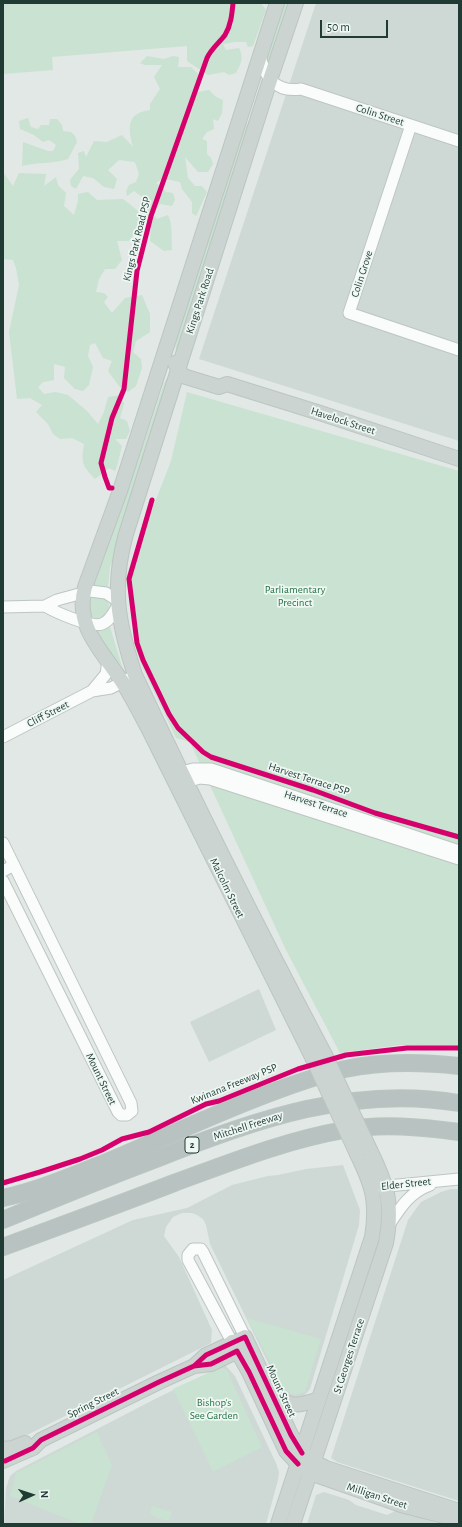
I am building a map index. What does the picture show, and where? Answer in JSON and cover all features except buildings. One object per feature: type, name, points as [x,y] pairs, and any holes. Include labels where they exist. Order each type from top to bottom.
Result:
[{"type":"highway","points":[[3,1220],[27,1200],[56,1182],[147,1146],[257,1098],[295,1084],[338,1071],[397,1062],[459,1066]]},
{"type":"highway","name":"Mitchell Freeway","points":[[27,1200],[72,1192],[228,1131],[271,1117],[308,1108],[340,1102],[401,1098],[427,1099],[459,1103]]},
{"type":"highway","points":[[3,1257],[41,1236],[106,1209],[225,1164],[318,1135],[369,1127],[412,1127],[459,1132]]},
{"type":"highway","points":[[412,1127],[459,1144]]},
{"type":"highway","points":[[3,1198],[27,1200]]},
{"type":"highway","points":[[3,1201],[27,1200]]},
{"type":"highway","points":[[3,1247],[41,1236]]},
{"type":"main road","name":"Kings Park Road","points":[[83,593],[120,491],[277,3]]},
{"type":"main road","name":"Kings Park Road","points":[[118,603],[118,570],[122,548],[180,374],[183,353],[296,3]]},
{"type":"main road","points":[[174,324],[171,336],[171,350],[180,374]]},
{"type":"main road","points":[[146,409],[166,374],[171,371],[180,374]]},
{"type":"main road","name":"Havelock Street","points":[[180,374],[219,386],[227,384],[459,459]]},
{"type":"main road","name":"Malcolm Street","points":[[83,593],[82,611],[93,640],[122,682],[179,778]]},
{"type":"main road","name":"Malcolm Street","points":[[118,603],[126,645],[135,675],[179,778],[318,1056],[372,1152],[386,1186]]},
{"type":"main road","name":"Malcolm Street","points":[[318,1056],[371,1188]]},
{"type":"main road","name":"St Georges Terrace","points":[[293,1524],[386,1243],[389,1225],[389,1200],[386,1186]]},
{"type":"main road","name":"St Georges Terrace","points":[[278,1524],[372,1237],[374,1209],[371,1188]]},
{"type":"main road","name":"Spring Street","points":[[3,1461],[33,1448],[41,1440],[194,1366],[211,1364],[241,1344]]},
{"type":"main road","name":"Mount Street","points":[[241,1344],[268,1387],[291,1435],[300,1459]]},
{"type":"main road","name":"Mount Street","points":[[241,1344],[249,1372],[286,1451],[300,1459]]},
{"type":"main road","points":[[268,1387],[282,1401],[297,1405],[319,1399]]},
{"type":"main road","name":"Spring Street","points":[[3,1449],[13,1448],[32,1440],[41,1440]]},
{"type":"main road","name":"Milligan Street","points":[[300,1459],[312,1467],[401,1505],[459,1520]]},
{"type":"main road","name":"Milligan Street","points":[[312,1467],[326,1468],[459,1511]]},
{"type":"street","points":[[247,94],[261,83],[270,80],[264,67],[260,52]]},
{"type":"street","name":"Colin Street","points":[[270,80],[279,79],[296,84],[301,89],[459,141]]},
{"type":"street","name":"Colin Grove","points":[[411,125],[349,314],[459,350]]},
{"type":"street","points":[[3,607],[45,606],[57,600],[90,591],[100,591],[106,593],[118,603],[106,622],[96,625],[58,613],[45,606]]},
{"type":"street","name":"Cliff Street","points":[[92,691],[106,674],[108,661]]},
{"type":"street","name":"Cliff Street","points":[[3,737],[92,691],[111,688],[135,675]]},
{"type":"street","name":"Harvest Terrace","points":[[179,778],[198,768],[212,769],[459,851]]},
{"type":"street","name":"Harvest Terrace","points":[[179,778],[210,778],[459,860]]},
{"type":"street","name":"Mount Street","points":[[3,843],[132,1105],[132,1111],[127,1115],[121,1115],[118,1112],[3,881]]},
{"type":"street","points":[[3,870],[14,865]]},
{"type":"street","points":[[43,961],[58,954]]},
{"type":"street","name":"Elder Street","points":[[371,1188],[459,1179]]},
{"type":"street","name":"Elder Street","points":[[389,1225],[402,1205],[416,1191],[440,1181]]},
{"type":"street","name":"Mount Street","points":[[193,1249],[201,1249],[203,1252],[241,1344],[188,1260],[188,1255],[193,1249]]},
{"type":"shaded area","points":[[316,3],[459,3],[459,441],[199,359]]},
{"type":"shaded area","points":[[259,989],[276,1030],[209,1062],[190,1022]]},
{"type":"shaded area","points":[[343,1165],[360,1210],[359,1225],[310,1389],[304,1396],[294,1398],[288,1396],[280,1389],[210,1244],[206,1225],[203,1219],[192,1213],[182,1213],[173,1217],[166,1227],[164,1236],[179,1257],[212,1330],[211,1343],[17,1440],[12,1442],[3,1441],[3,1280],[133,1220],[187,1208],[232,1185],[306,1169]]},
{"type":"shaded area","points":[[451,1189],[459,1189],[459,1501],[337,1462],[331,1458],[408,1220],[421,1202],[441,1192]]},
{"type":"shaded area","points":[[225,1365],[235,1376],[279,1472],[266,1524],[4,1524],[6,1488],[10,1476],[16,1471],[157,1398]]},
{"type":"shaded area","points":[[324,1492],[349,1500],[356,1505],[387,1515],[397,1510],[440,1524],[307,1524],[316,1495]]},
{"type":"green space","points":[[3,3],[261,3],[266,10],[253,46],[248,47],[246,42],[223,44],[226,50],[239,48],[242,57],[236,73],[229,75],[224,72],[208,75],[187,61],[187,46],[52,57],[53,70],[3,74]]},
{"type":"green space","points":[[282,3],[292,3],[270,69],[265,57]]},
{"type":"green space","points":[[147,56],[164,59],[173,56],[179,57],[178,67],[191,67],[199,75],[198,92],[209,90],[216,97],[223,100],[222,113],[218,121],[213,119],[214,129],[207,132],[202,139],[207,141],[207,154],[211,158],[213,164],[208,172],[198,172],[185,157],[188,178],[195,186],[202,186],[207,192],[196,216],[192,213],[192,202],[182,189],[180,182],[165,179],[156,183],[166,192],[173,193],[175,200],[172,206],[160,204],[152,213],[157,219],[168,215],[170,219],[172,250],[164,251],[150,241],[151,226],[142,215],[145,199],[134,191],[127,196],[126,191],[129,185],[136,182],[139,174],[135,162],[119,160],[108,170],[117,179],[114,189],[104,187],[93,178],[83,176],[76,189],[71,186],[70,180],[79,169],[78,153],[84,151],[86,157],[94,141],[107,142],[122,135],[133,147],[130,134],[131,122],[137,114],[150,110],[150,104],[160,89],[154,77],[162,65],[145,65],[140,63]]},
{"type":"green space","points":[[261,86],[176,355],[175,339],[239,137],[248,122]]},
{"type":"green space","points":[[28,118],[31,127],[38,129],[41,125],[49,125],[50,119],[57,119],[62,125],[63,131],[71,132],[75,136],[77,142],[68,159],[57,162],[22,166],[23,142],[48,151],[53,151],[56,145],[49,140],[43,142],[34,135],[20,129],[19,121]]},
{"type":"green space","points":[[3,172],[13,186],[19,173],[46,174],[44,186],[56,177],[58,185],[66,193],[64,206],[74,215],[78,201],[78,194],[88,192],[97,200],[123,199],[138,211],[140,219],[135,233],[129,241],[117,241],[122,260],[115,269],[105,269],[99,279],[96,292],[104,293],[108,297],[104,302],[112,313],[125,298],[142,295],[150,314],[150,332],[136,341],[133,352],[141,359],[142,368],[136,386],[128,392],[119,386],[108,371],[112,361],[103,358],[95,343],[90,345],[88,356],[93,367],[89,385],[83,391],[75,389],[64,378],[65,367],[54,364],[54,380],[43,382],[38,387],[44,394],[55,392],[68,395],[87,411],[98,424],[104,412],[108,397],[121,395],[124,404],[120,418],[127,421],[130,431],[126,439],[115,439],[122,446],[115,471],[109,468],[95,479],[85,467],[83,460],[84,444],[72,438],[60,439],[53,434],[48,424],[36,412],[42,405],[30,398],[17,399],[9,332],[19,285],[13,260],[3,259]]},
{"type":"green space","points":[[169,375],[110,567],[108,587],[91,587],[90,585],[144,443],[164,383]]},
{"type":"green space","name":"Parliamentary Precinct","points":[[187,392],[459,471],[459,1047],[401,1045],[340,1053],[286,950],[190,742],[176,738],[142,666],[136,650],[131,600],[126,577],[171,461]]},
{"type":"green space","points":[[94,595],[106,598],[109,605],[109,613],[103,620],[91,619],[87,601]]},
{"type":"green space","points":[[109,626],[122,666],[99,639],[93,628]]},
{"type":"green space","points":[[247,1318],[321,1339],[305,1392],[294,1395],[284,1389]]},
{"type":"green space","name":"Bishop's See Garden","points":[[221,1367],[227,1370],[262,1447],[213,1472],[173,1389]]},
{"type":"green space","points":[[97,1432],[112,1465],[91,1524],[80,1524],[10,1496],[16,1473]]},
{"type":"green space","points":[[152,1506],[172,1512],[170,1519],[165,1521],[150,1514]]},
{"type":"cycle path","name":"Kings Park Road PSP","points":[[112,488],[109,488],[101,463],[112,418],[124,389],[137,271],[151,216],[207,58],[225,35],[229,27],[233,3]]},
{"type":"cycle path","name":"Harvest Terrace PSP","points":[[152,500],[129,579],[137,643],[143,660],[169,714],[178,728],[203,752],[211,757],[313,790],[375,813],[459,837]]},
{"type":"cycle path","name":"Kwinana Freeway PSP","points":[[3,1183],[80,1159],[102,1150],[122,1139],[149,1132],[206,1104],[219,1101],[298,1069],[346,1055],[407,1048],[459,1048]]},
{"type":"cycle path","points":[[194,1366],[206,1355],[245,1337],[291,1435],[302,1453]]},
{"type":"cycle path","points":[[5,1461],[33,1448],[41,1440],[159,1382],[194,1366],[211,1364],[237,1351],[249,1372],[286,1451],[298,1464]]}]
